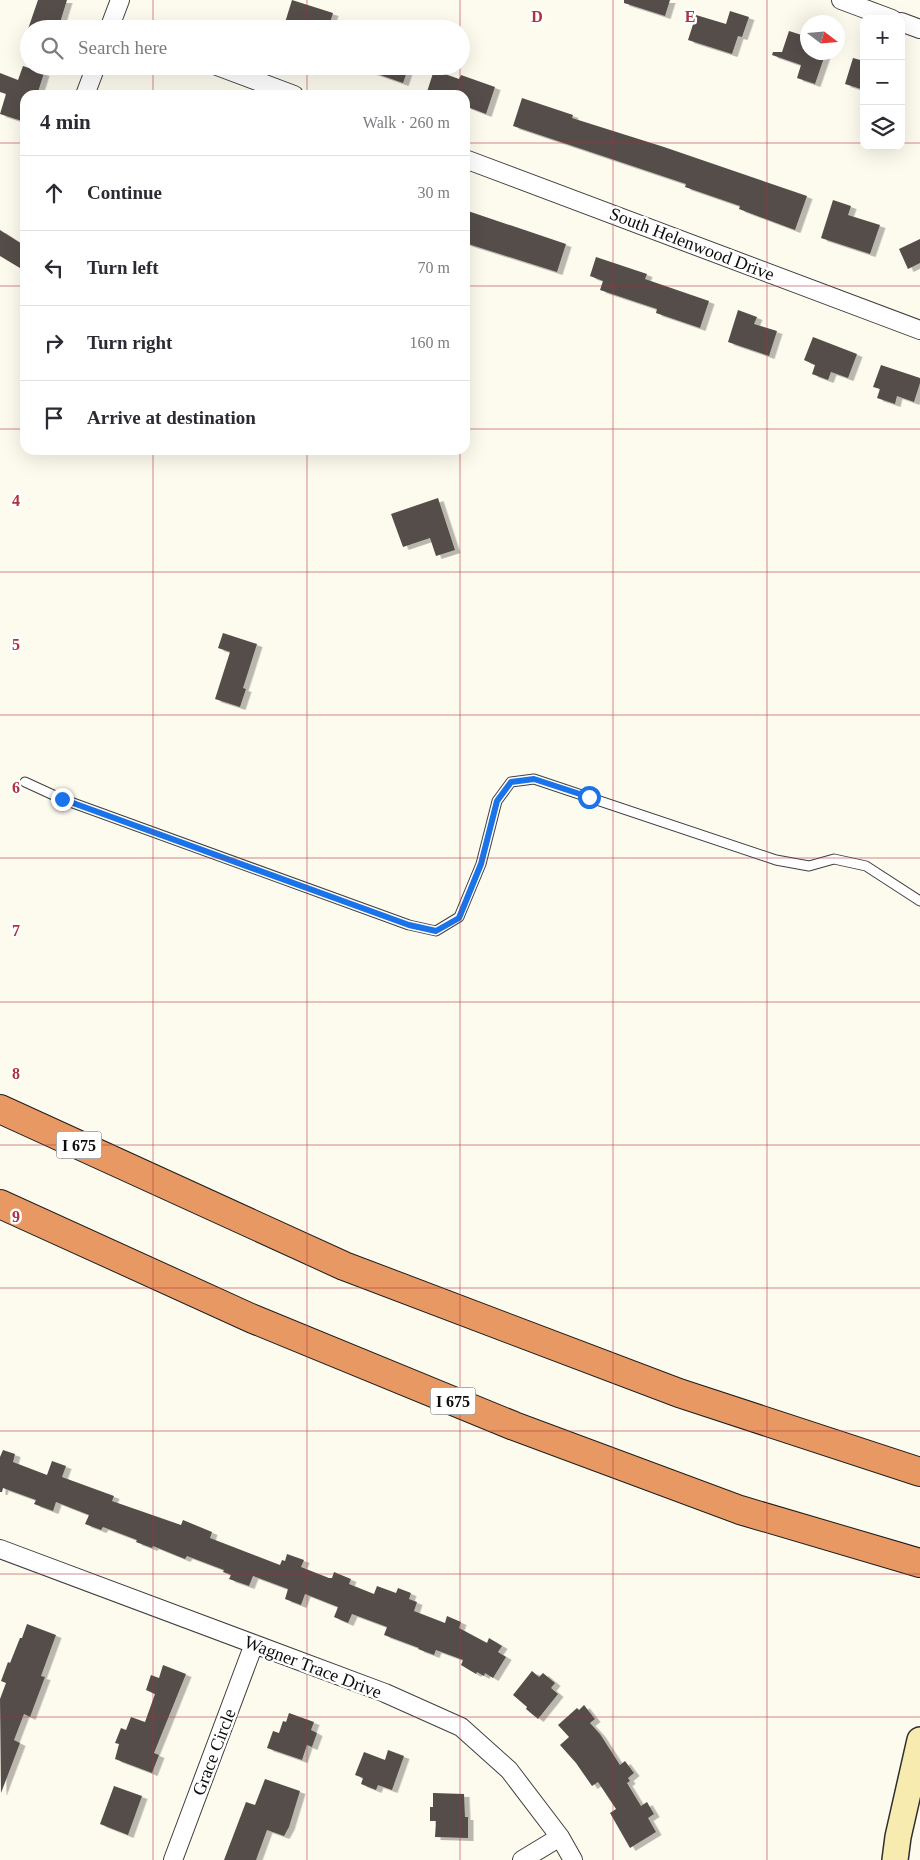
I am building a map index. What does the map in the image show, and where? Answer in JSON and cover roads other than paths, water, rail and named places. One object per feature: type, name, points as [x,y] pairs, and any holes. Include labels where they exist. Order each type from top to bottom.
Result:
[{"type":"highway","name":"I 675","points":[[0,1109],[344,1266],[679,1393],[920,1472]]},
{"type":"highway","name":"I 675","points":[[0,1204],[253,1319],[514,1426],[740,1510],[920,1563]]},
{"type":"main road","points":[[895,1860],[898,1837],[920,1740]]},
{"type":"street","points":[[114,20],[120,0]]},
{"type":"street","points":[[841,0],[881,15]]},
{"type":"street","points":[[905,23],[920,29]]},
{"type":"street","points":[[87,90],[93,75]]},
{"type":"street","points":[[241,75],[281,90]]},
{"type":"street","name":"South Helenwood Drive","points":[[470,161],[920,330]]},
{"type":"street","name":"Wagner Trace Drive","points":[[0,1549],[385,1693],[461,1727],[509,1770],[560,1837],[573,1860]]},
{"type":"street","name":"Grace Circle","points":[[173,1860],[254,1644]]},
{"type":"street","points":[[522,1860],[560,1837]]},
{"type":"lane","points":[[25,782],[62,799],[409,925],[436,931],[459,918],[481,864],[497,801],[511,782],[534,779],[776,860],[809,866],[834,859],[866,866],[920,901]]}]
